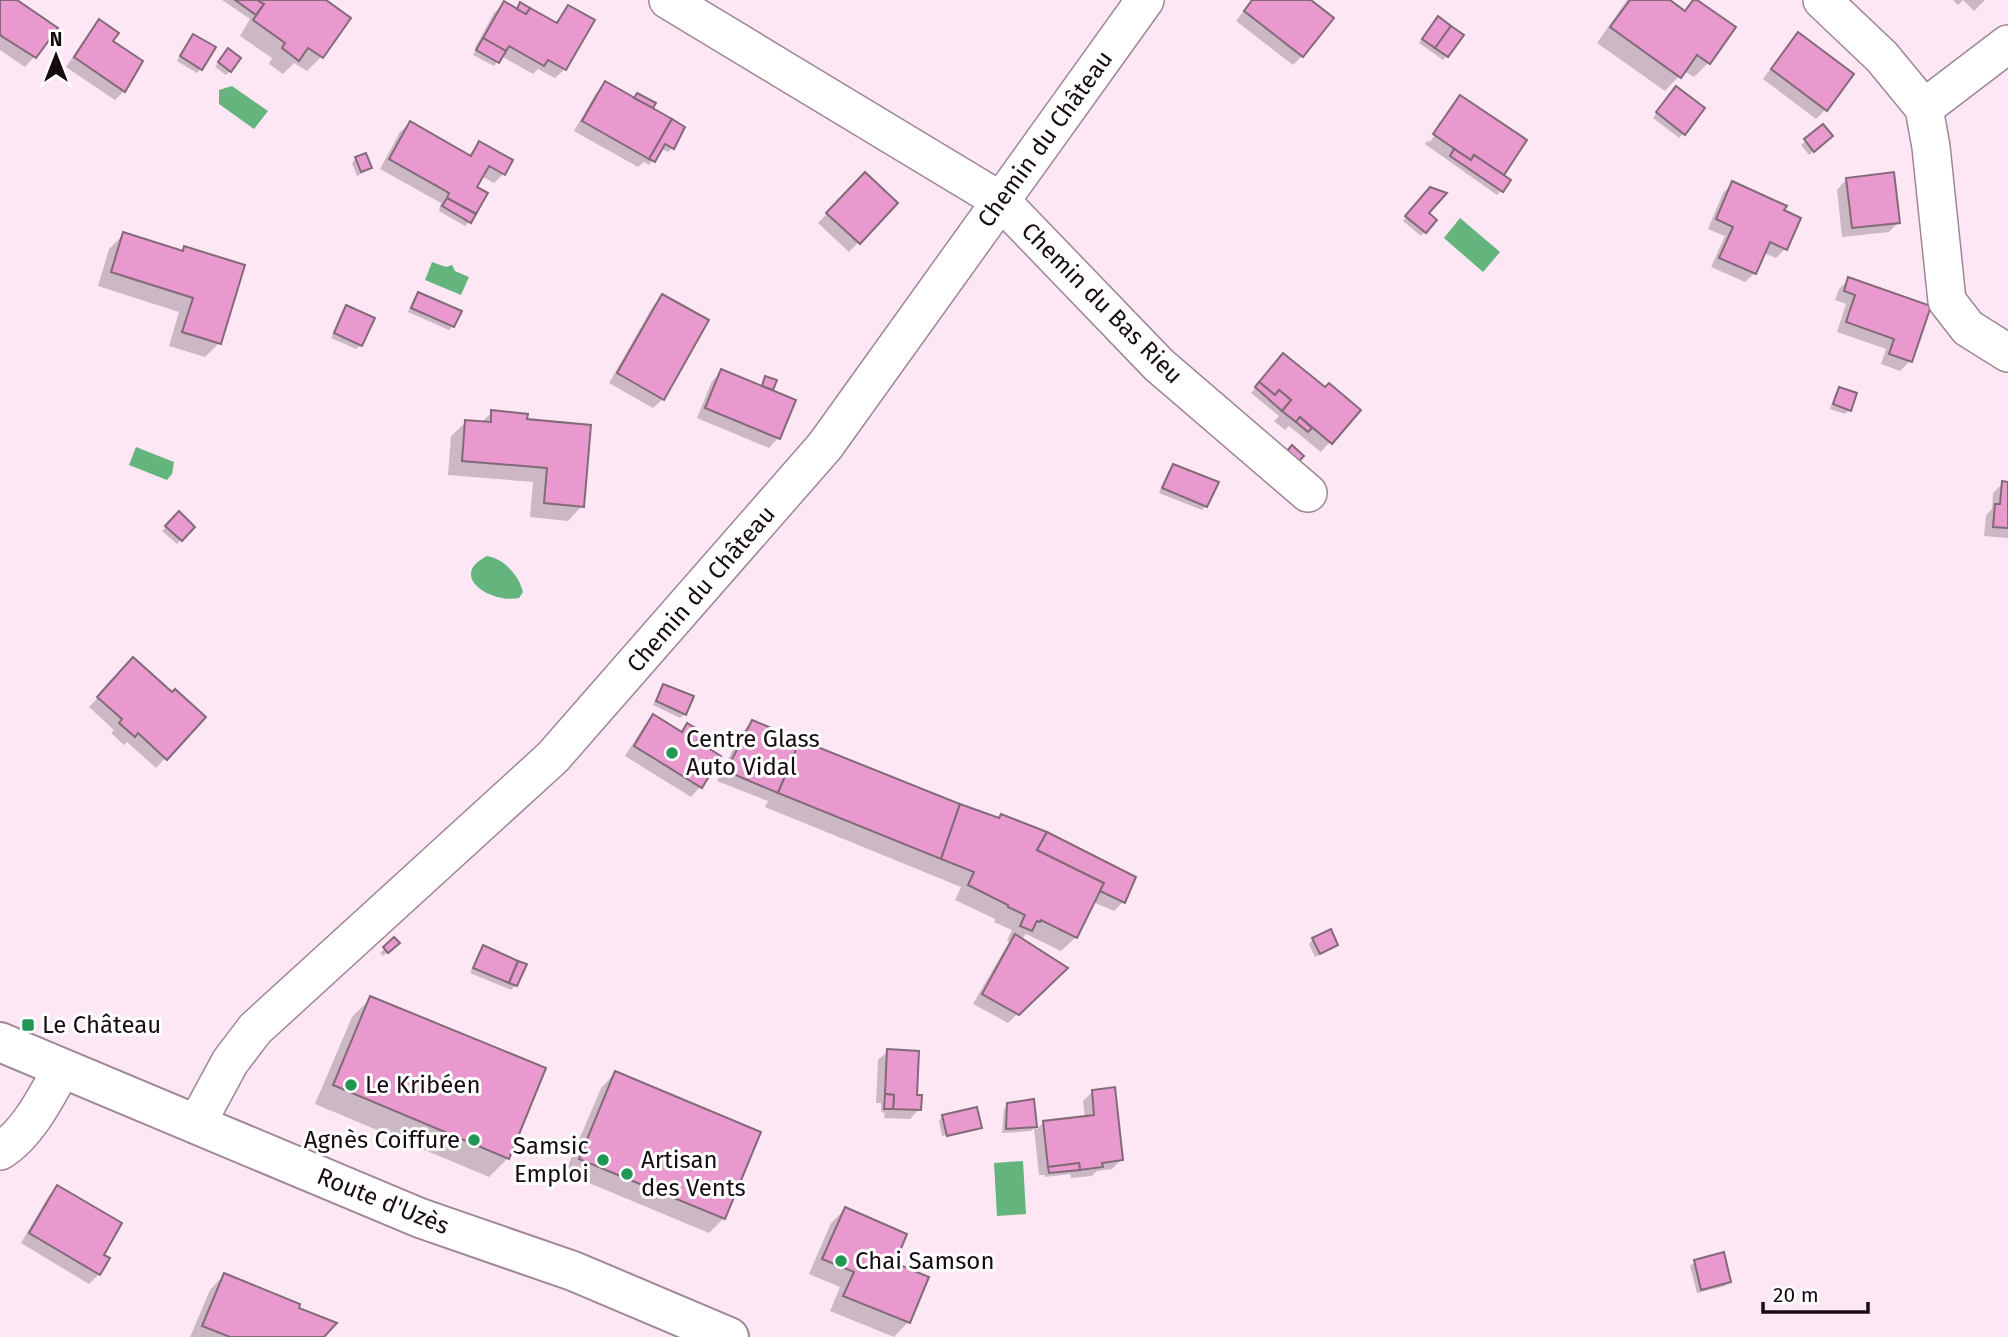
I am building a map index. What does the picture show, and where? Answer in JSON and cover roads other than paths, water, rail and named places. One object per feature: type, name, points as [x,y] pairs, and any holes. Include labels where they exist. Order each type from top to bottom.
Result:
[{"type":"main road","name":"Route d'Uzès","points":[[0,1042],[421,1218],[573,1271],[729,1337]]},
{"type":"street","name":"Chemin du Bas Rieu","points":[[668,0],[1001,201],[1159,365],[1308,493]]},
{"type":"street","name":"Chemin du Château","points":[[197,1123],[230,1062],[255,1029],[553,757],[825,446],[1145,0]]},
{"type":"street","points":[[1822,0],[1882,57],[1924,108],[1931,148],[1947,301],[1968,328],[2008,353]]},
{"type":"street","points":[[1924,108],[2008,44]]},
{"type":"street","points":[[0,1150],[13,1143],[48,1094],[62,1068]]},
{"type":"place","name":"Centre Glass Auto Vidal","points":[[672,753]]},
{"type":"place","name":"Le Château","points":[[28,1025]]},
{"type":"place","name":"Le Kribéen","points":[[351,1085]]},
{"type":"place","name":"Agnès Coiffure","points":[[474,1140]]},
{"type":"place","name":"Samsic Emploi","points":[[603,1160]]},
{"type":"place","name":"Artisan des Vents","points":[[627,1174]]},
{"type":"place","name":"Chai Samson","points":[[841,1261]]}]
